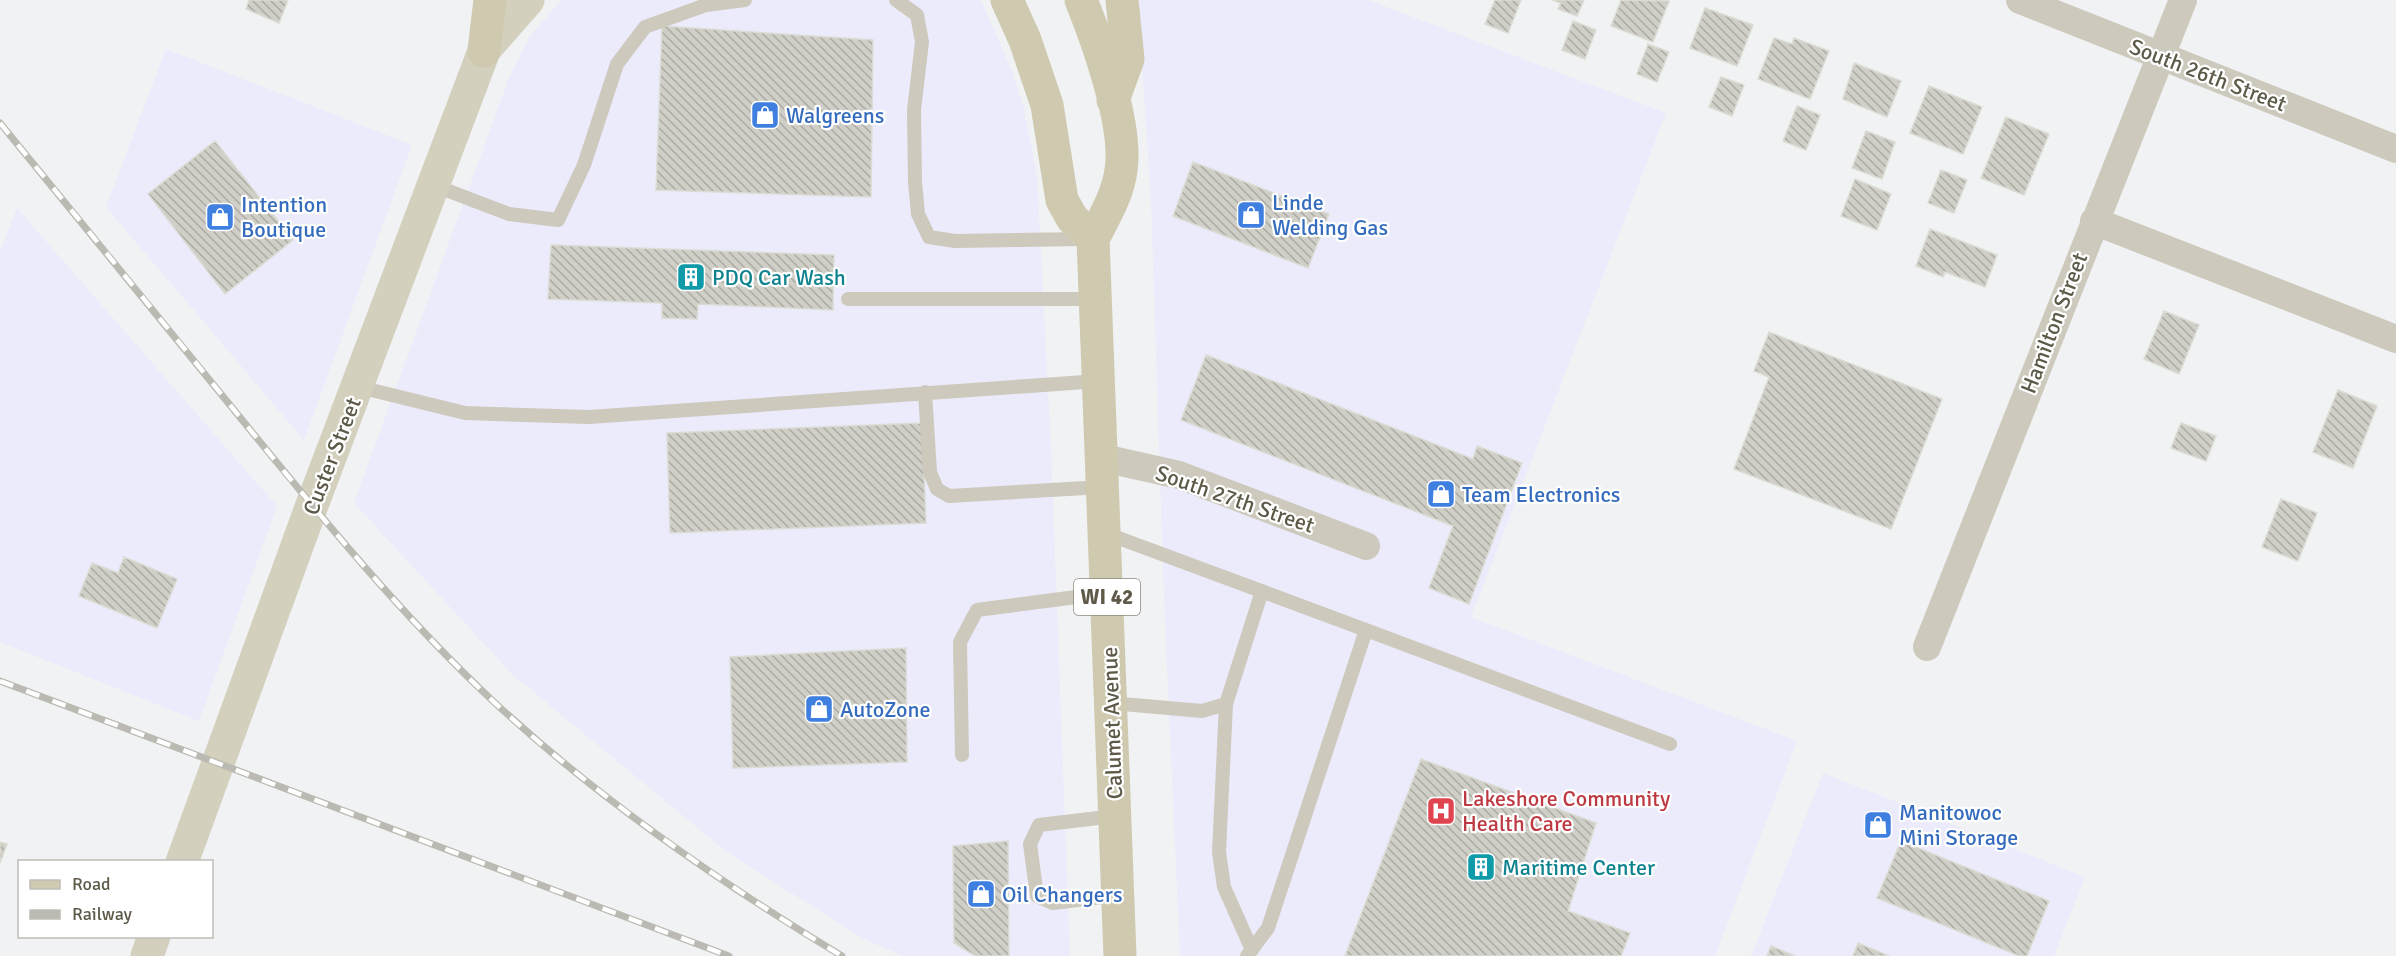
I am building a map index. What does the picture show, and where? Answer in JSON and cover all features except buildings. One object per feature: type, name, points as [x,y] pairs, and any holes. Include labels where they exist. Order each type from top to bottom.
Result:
[{"type":"main road","points":[[484,51],[490,0]]},
{"type":"main road","points":[[1007,0],[1025,40],[1047,105],[1062,200],[1072,218],[1093,239]]},
{"type":"main road","name":"Calumet Avenue","points":[[1081,0],[1100,52],[1120,134],[1121,171],[1114,196],[1093,239],[1120,956]]},
{"type":"main road","points":[[1113,100],[1124,78],[1128,59],[1122,0]]},
{"type":"street","name":"Custer Street","points":[[182,860],[312,505],[484,51],[498,0]]},
{"type":"street","name":"Custer Street","points":[[484,51],[528,0]]},
{"type":"street","name":"South 26th Street","points":[[2020,0],[2396,149]]},
{"type":"street","name":"Hamilton Street","points":[[1927,647],[2183,0]]},
{"type":"street","points":[[2094,221],[2396,339]]},
{"type":"street","name":"South 27th Street","points":[[1103,473],[1179,475],[1366,546]]},
{"type":"street","points":[[147,956],[153,938]]},
{"type":"lane","points":[[433,185],[509,214],[558,220],[584,165],[617,64],[645,27],[706,5],[745,0]]},
{"type":"lane","points":[[896,0],[917,15],[922,42],[914,110],[915,182],[918,214],[929,237],[955,241],[1093,239]]},
{"type":"lane","points":[[848,299],[1095,299]]},
{"type":"lane","points":[[358,387],[465,413],[589,417],[1099,381]]},
{"type":"lane","points":[[925,392],[930,472],[937,489],[949,496],[1103,473]]},
{"type":"lane","points":[[1105,533],[1670,744]]},
{"type":"lane","points":[[1250,953],[1224,887],[1219,852],[1226,704],[1262,591]]},
{"type":"lane","points":[[962,755],[960,642],[976,610],[1107,593]]},
{"type":"lane","points":[[1250,953],[1268,928],[1366,630]]},
{"type":"lane","points":[[1111,703],[1202,711],[1226,704]]},
{"type":"lane","points":[[1115,816],[1039,825],[1030,844],[1037,896],[1053,903],[1118,896]]},
{"type":"shaded area","points":[[561,0],[981,0],[1012,71],[1024,109],[1037,176],[1051,448],[1070,956],[903,956],[864,939],[728,853],[512,674],[354,503],[509,78],[530,36]]},
{"type":"shaded area","points":[[1138,0],[1368,0],[1666,113],[1471,617],[1797,741],[1715,956],[1180,956],[1164,598],[1151,201]]},
{"type":"shaded area","points":[[166,49],[412,145],[304,440],[106,207]]},
{"type":"shaded area","points":[[17,208],[277,506],[199,721],[0,642],[0,252]]},
{"type":"shaded area","name":"Manitowoc Mini Storage","points":[[1823,773],[2085,877],[2054,956],[1751,956]]},
{"type":"railway","points":[[0,123],[333,530],[395,601],[460,669],[533,737],[617,805],[752,900],[842,956]]},
{"type":"railway","points":[[0,681],[729,956]]},
{"type":"place","name":"Walgreens","points":[[765,115]]},
{"type":"place","name":"Linde Welding Gas","points":[[1251,215]]},
{"type":"place","name":"Intention Boutique","points":[[220,217]]},
{"type":"place","name":"PDQ Car Wash","points":[[691,277]]},
{"type":"place","name":"Team Electronics","points":[[1441,494]]},
{"type":"place","name":"AutoZone","points":[[819,709]]},
{"type":"place","name":"Lakeshore Community Health Care","points":[[1441,811]]},
{"type":"place","name":"Manitowoc Mini Storage","points":[[1878,825]]},
{"type":"place","name":"Maritime Center","points":[[1481,867]]},
{"type":"place","name":"Oil Changers","points":[[981,894]]}]
